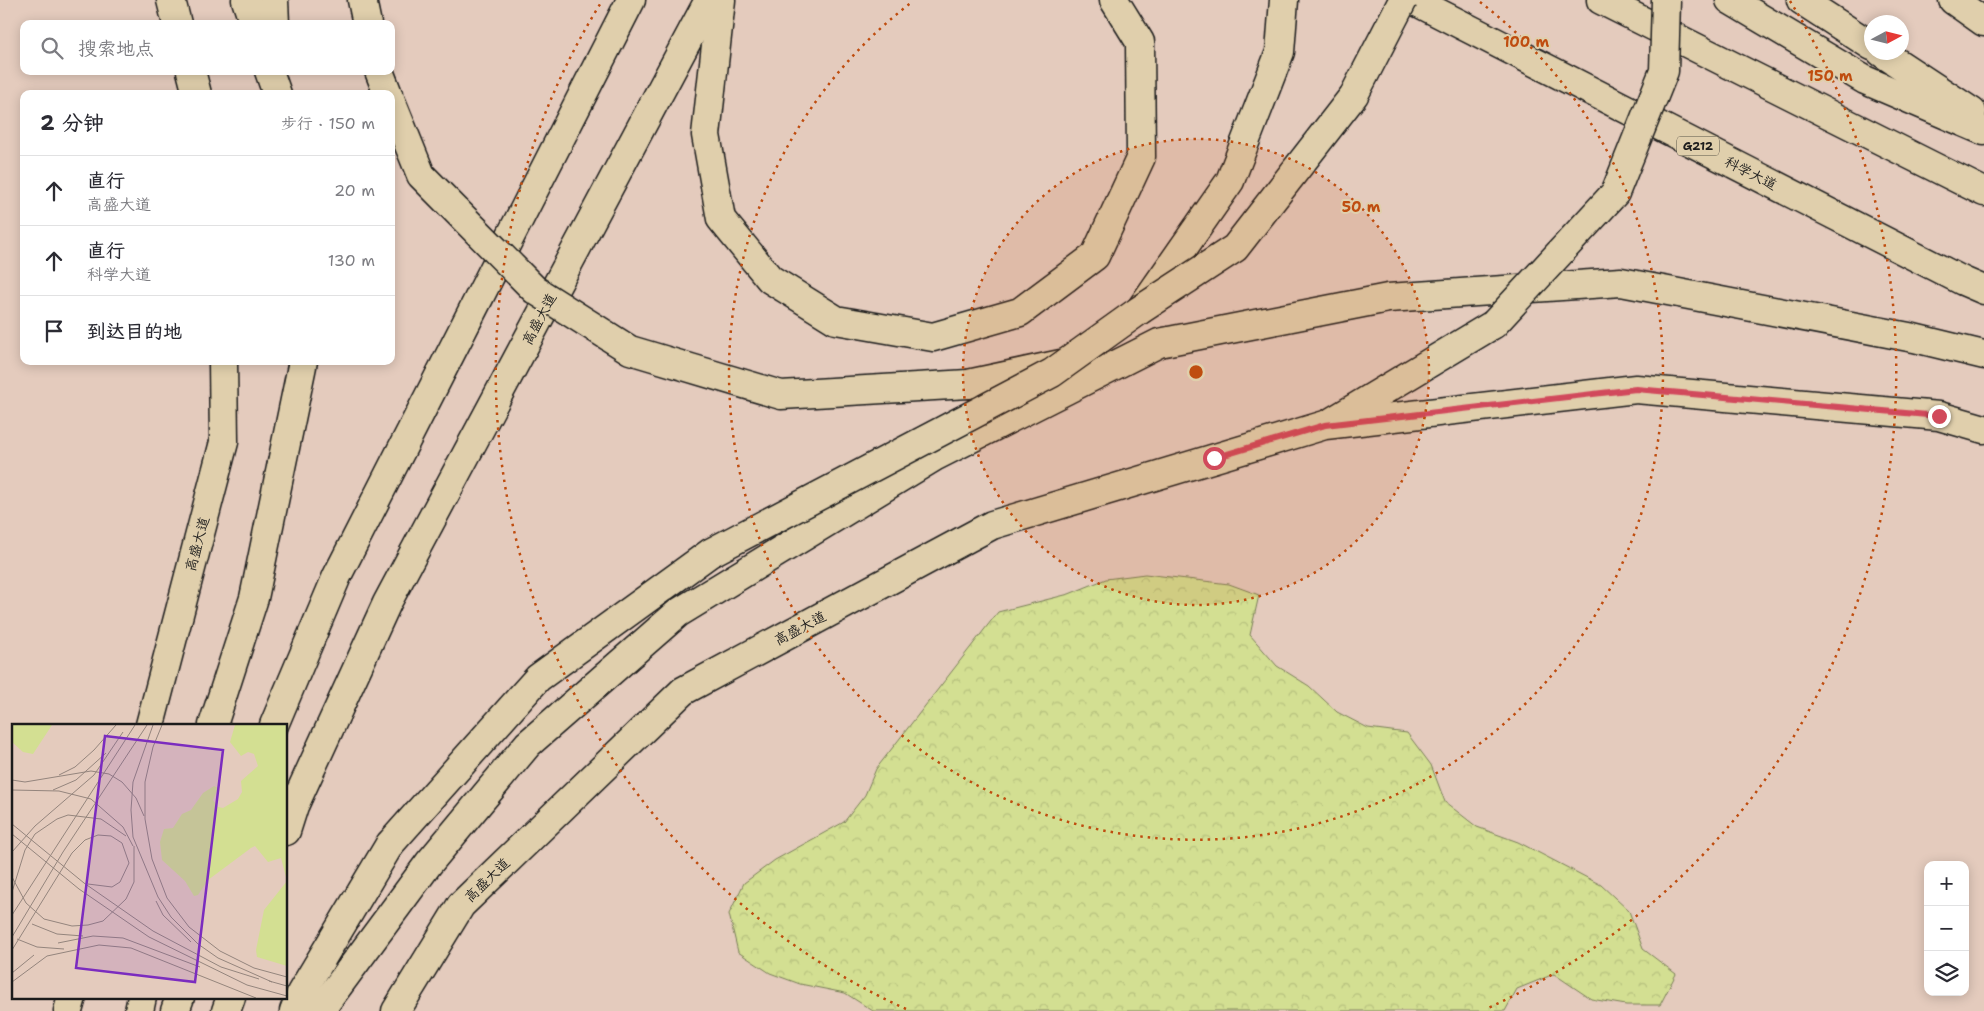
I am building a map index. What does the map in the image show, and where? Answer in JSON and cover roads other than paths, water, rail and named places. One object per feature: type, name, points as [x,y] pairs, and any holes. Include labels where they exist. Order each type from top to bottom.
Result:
[{"type":"main road","points":[[170,0],[176,20]]},
{"type":"main road","points":[[246,0],[253,20]]},
{"type":"main road","points":[[274,0],[275,20]]},
{"type":"main road","points":[[362,0],[366,20]]},
{"type":"main road","points":[[274,724],[337,576],[631,0]]},
{"type":"main road","name":"高盛大道","points":[[290,818],[387,603],[709,0]]},
{"type":"main road","points":[[721,0],[706,135],[720,219],[770,279],[836,320],[932,337],[1020,312],[1095,256],[1141,157],[1140,42],[1114,0]]},
{"type":"main road","points":[[1140,310],[1230,181],[1280,52],[1284,0]]},
{"type":"main road","points":[[294,1011],[301,993],[390,844],[538,678],[710,554],[1052,373],[1140,310],[1235,248],[1354,95],[1403,0]]},
{"type":"main road","name":"科学大道","points":[[1413,0],[1984,290]]},
{"type":"main road","points":[[1601,0],[1984,192]]},
{"type":"main road","points":[[1325,425],[1494,324],[1615,193],[1664,70],[1666,0]]},
{"type":"main road","points":[[1730,0],[1865,80],[1984,131]]},
{"type":"main road","points":[[1801,0],[1864,41]]},
{"type":"main road","points":[[1954,0],[1984,22]]},
{"type":"main road","points":[[1893,60],[1984,120]]},
{"type":"main road","points":[[192,75],[196,90]]},
{"type":"main road","points":[[270,75],[275,90]]},
{"type":"main road","points":[[279,75],[281,90]]},
{"type":"main road","points":[[381,75],[386,90]]},
{"type":"main road","points":[[395,112],[421,175],[535,290],[630,350],[781,395],[968,384],[1159,343],[1388,298],[1621,282],[1914,338],[1984,355]]},
{"type":"main road","points":[[322,1011],[327,1001],[429,863],[528,744],[678,613],[934,457],[1159,343]]},
{"type":"main road","name":"高盛大道","points":[[150,724],[224,442],[222,365]]},
{"type":"main road","points":[[213,724],[254,598],[302,365]]},
{"type":"main road","points":[[1325,425],[1636,389],[1939,416],[1984,429]]},
{"type":"main road","name":"高盛大道","points":[[396,1011],[461,905],[683,691],[992,525],[1325,425]]},
{"type":"main road","points":[[68,1011],[72,998]]},
{"type":"main road","points":[[139,1011],[142,998]]},
{"type":"main road","points":[[175,1011],[180,998]]},
{"type":"main road","points":[[226,1011],[230,998]]}]
